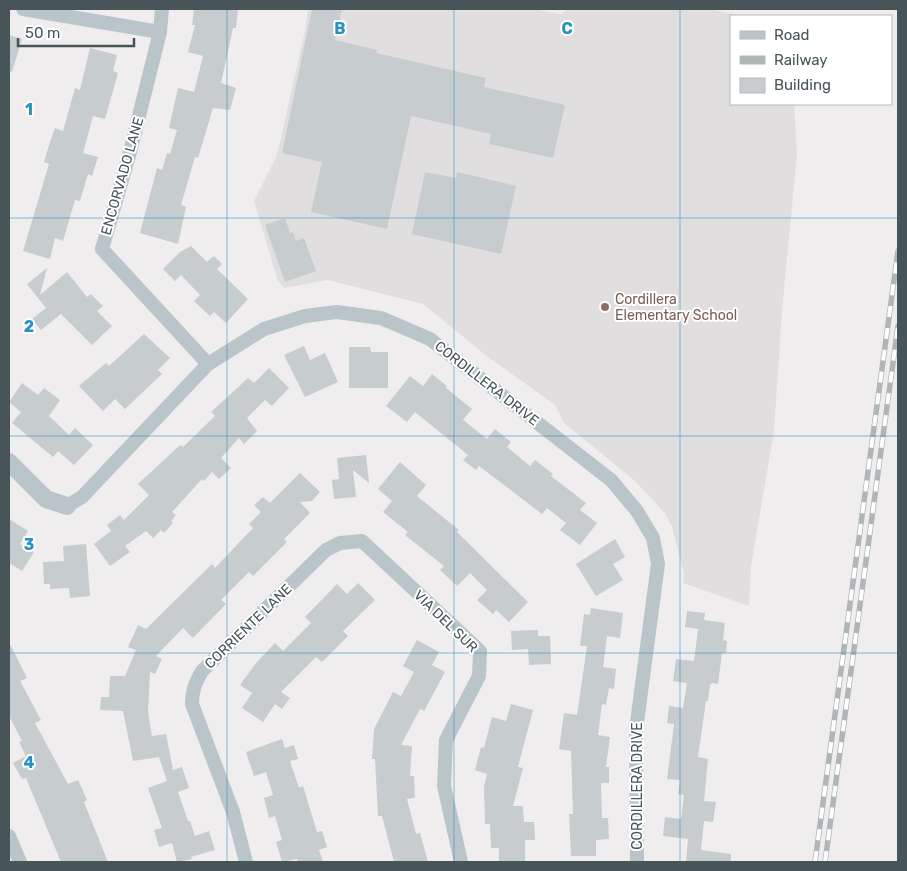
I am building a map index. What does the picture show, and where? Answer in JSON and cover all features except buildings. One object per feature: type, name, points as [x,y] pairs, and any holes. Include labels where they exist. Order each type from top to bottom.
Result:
[{"type":"street","points":[[23,9],[160,32]]},
{"type":"street","name":"ENCORVADO LANE","points":[[162,9],[160,32],[130,152],[102,249],[208,364]]},
{"type":"street","name":"CORDILLERA DRIVE","points":[[9,462],[46,499],[67,506],[82,497],[208,364],[264,330],[305,316],[337,312],[381,318],[430,339],[611,480],[637,511],[653,538],[658,564],[636,730],[637,862]]},
{"type":"street","name":"VIA DEL SUR","points":[[332,545],[362,541],[480,651],[479,676],[446,740],[444,786],[461,862]]},
{"type":"street","name":"CORRIENTE LANE","points":[[246,862],[233,812],[192,704],[192,693],[202,672],[332,545]]},
{"type":"street","points":[[9,836],[20,862]]},
{"type":"shaded area","name":"Cordillera Elementary School","points":[[308,9],[532,9],[560,14],[569,9],[706,9],[740,15],[730,15],[730,105],[794,105],[797,154],[782,311],[774,431],[751,566],[749,606],[683,583],[684,573],[672,527],[665,513],[635,481],[564,423],[555,405],[488,357],[423,304],[328,280],[284,288],[278,281],[254,201],[277,155],[305,31]]},
{"type":"railway","points":[[815,862],[898,251]]},
{"type":"railway","points":[[825,862],[898,326]]},
{"type":"place","name":"Cordillera Elementary School","points":[[605,307]]}]
